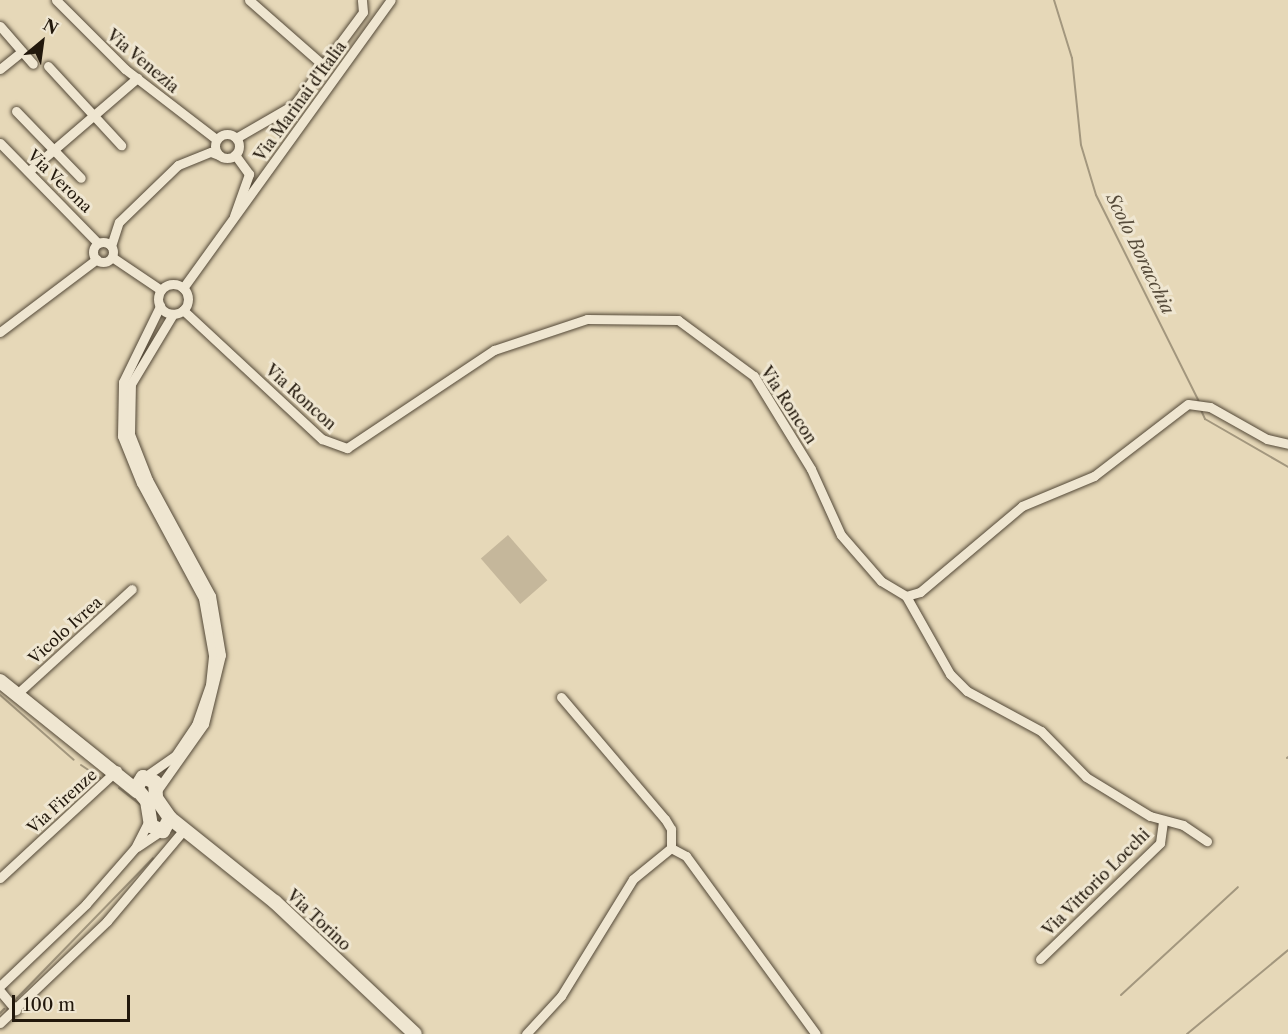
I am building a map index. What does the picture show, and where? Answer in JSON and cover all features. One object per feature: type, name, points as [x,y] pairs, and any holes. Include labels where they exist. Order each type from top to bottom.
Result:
[{"type":"street","name":"Via Venezia","points":[[56,0],[137,78],[216,139]]},
{"type":"street","points":[[249,0],[324,66]]},
{"type":"street","points":[[236,138],[296,104],[363,12],[362,0]]},
{"type":"street","name":"Via Marinai d'Italia","points":[[183,288],[391,0]]},
{"type":"street","points":[[0,26],[33,64]]},
{"type":"street","points":[[0,69],[22,51]]},
{"type":"street","points":[[48,66],[121,145]]},
{"type":"street","points":[[29,171],[137,78]]},
{"type":"street","points":[[16,111],[81,178]]},
{"type":"street","points":[[219,155],[216,139],[226,134],[236,138]]},
{"type":"street","points":[[112,257],[111,246],[119,222],[178,165],[211,152],[219,155],[235,155],[236,138]]},
{"type":"street","name":"Via Verona","points":[[1,145],[97,242]]},
{"type":"street","points":[[0,159],[9,152]]},
{"type":"street","name":"Via Marinai d'Italia","points":[[233,219],[249,174],[235,155]]},
{"type":"street","points":[[97,259],[97,242],[111,246]]},
{"type":"street","points":[[0,332],[97,259],[112,257],[161,290]]},
{"type":"street","points":[[156,792],[204,724],[220,654],[211,596],[148,480],[130,434],[131,384],[173,314],[183,310],[188,300],[183,288],[171,284],[161,290]]},
{"type":"street","points":[[137,791],[145,776],[175,756],[196,725],[210,685],[213,655],[203,598],[141,483],[122,435],[123,382],[160,306],[161,290]]},
{"type":"street","points":[[160,306],[173,314]]},
{"type":"street","name":"Via Roncon","points":[[183,310],[322,438],[338,447],[363,442],[485,355],[553,328],[597,318],[678,320],[754,375],[806,460],[841,535],[894,593],[906,596]]},
{"type":"street","points":[[906,596],[920,592],[1022,506],[1094,476],[1171,413],[1200,404],[1267,439],[1288,444]]},
{"type":"street","name":"Vicolo Ivrea","points":[[18,693],[132,589]]},
{"type":"street","name":"Via Vittorio Locchi","points":[[906,596],[950,674],[967,691],[1041,731],[1086,777],[1163,821],[1183,825],[1207,841]]},
{"type":"street","points":[[0,681],[117,770],[147,801],[150,819],[135,848]]},
{"type":"street","points":[[561,697],[664,819],[671,829],[671,848]]},
{"type":"street","points":[[117,770],[145,776],[155,782],[165,826]]},
{"type":"street","name":"Via Firenze","points":[[0,878],[117,770]]},
{"type":"street","points":[[0,1023],[107,921],[189,834],[150,819]]},
{"type":"street","name":"Via Vittorio Locchi","points":[[1040,959],[1160,843],[1163,821]]},
{"type":"street","points":[[0,986],[135,848],[165,826]]},
{"type":"street","name":"Via Torino","points":[[189,834],[275,902],[415,1034]]},
{"type":"street","points":[[526,1034],[561,996],[633,879],[671,848]]},
{"type":"street","points":[[671,848],[686,856],[816,1034]]},
{"type":"street","points":[[0,991],[16,1010]]},
{"type":"shaded area","points":[[508,535],[547,580],[520,604],[481,559]]},
{"type":"waterway","name":"Scolo Boracchia","points":[[1054,0],[1072,58],[1081,145],[1096,195],[1199,402]]},
{"type":"waterway","name":"Scolo Boracchia","points":[[1201,410],[1205,419],[1288,467]]},
{"type":"waterway","points":[[0,695],[74,760]]},
{"type":"waterway","points":[[81,765],[100,778]]},
{"type":"waterway","points":[[119,788],[141,805]]},
{"type":"waterway","points":[[17,998],[153,858]]},
{"type":"waterway","points":[[1121,995],[1238,887]]},
{"type":"waterway","points":[[1187,1034],[1288,950]]},
{"type":"waterway","points":[[0,1013],[4,1009]]}]
